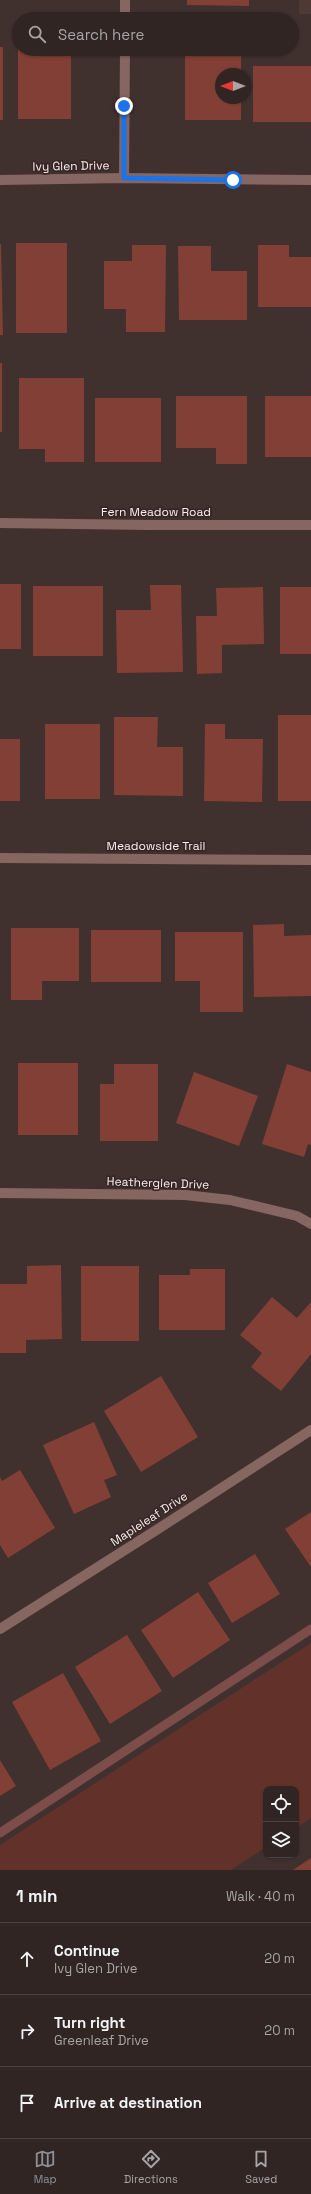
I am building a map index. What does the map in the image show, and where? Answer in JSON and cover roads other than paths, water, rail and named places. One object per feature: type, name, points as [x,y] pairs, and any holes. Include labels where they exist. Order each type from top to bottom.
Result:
[{"type":"street","points":[[125,0],[125,12]]},
{"type":"street","points":[[124,56],[124,178]]},
{"type":"street","name":"Ivy Glen Drive","points":[[0,180],[124,178],[311,180]]},
{"type":"street","name":"Fern Meadow Road","points":[[0,523],[150,526],[311,525]]},
{"type":"street","name":"Meadowside Trail","points":[[0,858],[311,860]]},
{"type":"street","name":"Heatherglen Drive","points":[[0,1193],[185,1195],[230,1200],[297,1216],[311,1224]]},
{"type":"street","name":"Mapleleaf Drive","points":[[0,1628],[158,1530],[311,1430]]},
{"type":"waterway","points":[[0,1833],[311,1629]]}]
